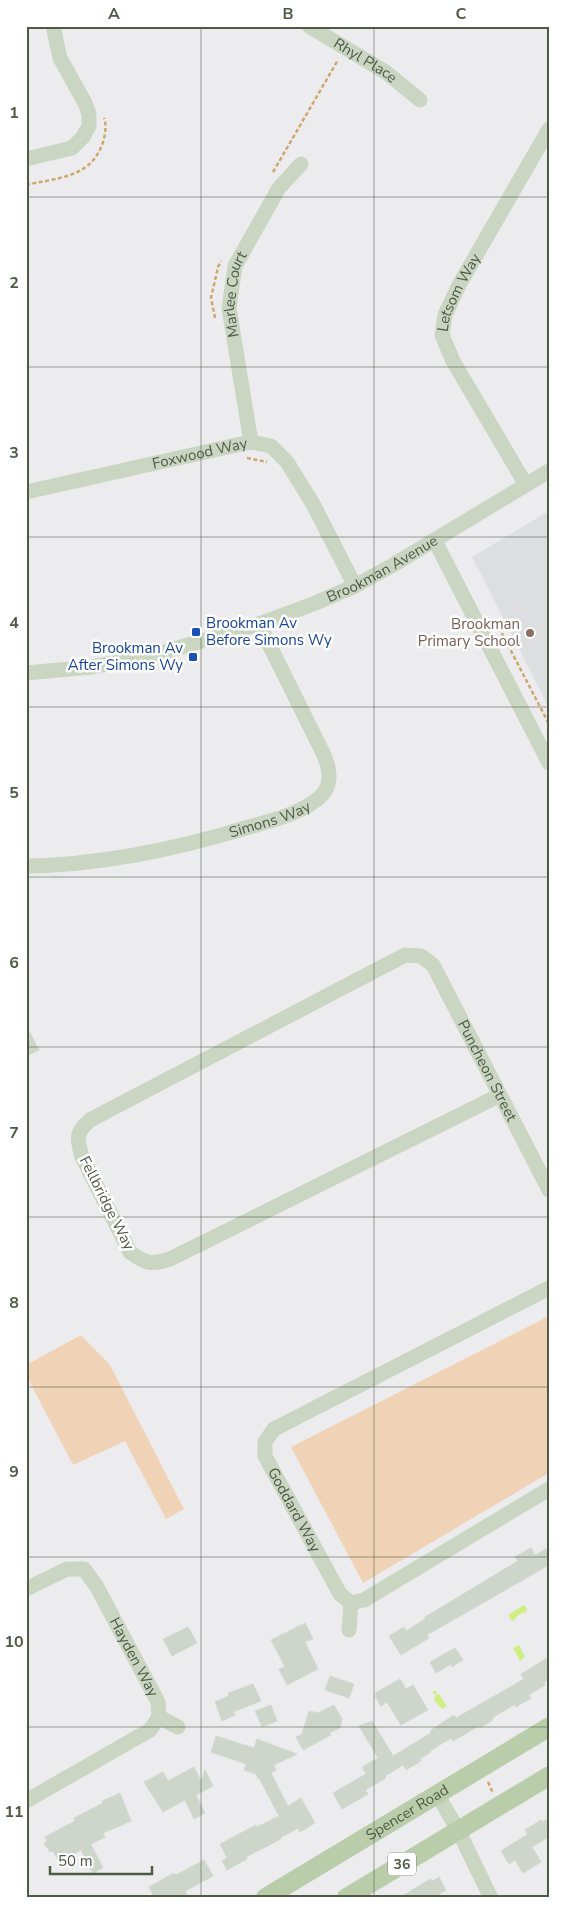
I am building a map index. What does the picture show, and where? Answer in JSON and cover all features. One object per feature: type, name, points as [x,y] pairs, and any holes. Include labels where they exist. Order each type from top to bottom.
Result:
[{"type":"main road","name":"Spencer Road","points":[[265,1898],[549,1727]]},
{"type":"main road","name":"36","points":[[346,1898],[549,1776]]},
{"type":"street","points":[[26,159],[72,148],[83,137],[89,126],[89,114],[85,103],[60,58],[53,26]]},
{"type":"street","name":"Rhyl Place","points":[[309,26],[388,73],[420,100]]},
{"type":"street","name":"Letsom Way","points":[[526,485],[453,361],[442,335],[445,315],[459,285],[549,129]]},
{"type":"street","name":"Marlee Court","points":[[246,443],[229,308],[235,266],[280,188],[301,164]]},
{"type":"street","name":"Foxwood Way","points":[[26,492],[246,443],[270,446],[287,462],[313,504],[355,586]]},
{"type":"street","name":"Brookman Avenue","points":[[26,673],[92,667],[135,659],[259,624],[313,604],[355,586],[434,541],[549,471]]},
{"type":"street","points":[[434,541],[549,763]]},
{"type":"street","name":"Simons Way","points":[[26,866],[82,863],[135,855],[209,839],[282,818],[311,803],[323,794],[329,781],[329,768],[324,753],[259,624]]},
{"type":"street","name":"Fellbridge Way","points":[[421,956],[405,955],[90,1120],[80,1129],[77,1141],[82,1157],[130,1252],[143,1262],[156,1263],[170,1259],[500,1095]]},
{"type":"street","name":"Puncheon Street","points":[[421,956],[433,964],[549,1190]]},
{"type":"street","name":"Goddard Way","points":[[351,1603],[340,1594],[265,1456],[265,1442],[274,1429],[549,1288]]},
{"type":"street","points":[[349,1630],[351,1603],[364,1600],[549,1489]]},
{"type":"street","name":"Hayden Way","points":[[26,1589],[66,1569],[84,1569],[97,1587],[158,1702],[158,1717],[150,1730],[26,1801]]},
{"type":"street","points":[[158,1717],[178,1728]]},
{"type":"street","points":[[437,1794],[458,1830],[491,1898]]},
{"type":"path","points":[[272,174],[345,48]]},
{"type":"path","points":[[215,318],[211,298],[218,267],[223,258]]},
{"type":"path","points":[[246,443],[244,457],[272,464]]},
{"type":"path","points":[[491,621],[498,626],[549,724]]},
{"type":"path","points":[[480,1768],[499,1805]]},
{"type":"shaded area","name":"Brookman Primary School","points":[[549,511],[549,708],[472,557]]},
{"type":"shaded area","points":[[549,1316],[549,1473],[363,1583],[291,1447]]},
{"type":"shaded area","points":[[81,1335],[110,1365],[184,1509],[166,1519],[125,1441],[73,1465],[26,1375],[26,1365]]},
{"type":"shaded area","points":[[524,1605],[527,1608],[526,1612],[518,1615],[514,1621],[511,1620],[508,1615]]},
{"type":"shaded area","points":[[519,1645],[525,1657],[520,1661],[513,1648]]},
{"type":"shaded area","points":[[436,1690],[437,1695],[439,1694],[447,1706],[442,1709],[435,1701],[434,1697],[436,1695],[432,1692]]},
{"type":"building","points":[[26,1025],[39,1050],[26,1056]]},
{"type":"building","points":[[549,1547],[549,1565],[427,1635],[429,1638],[401,1655],[389,1636],[404,1627],[406,1631],[425,1619],[425,1617],[518,1561],[515,1557],[531,1548],[535,1555]]},
{"type":"building","points":[[305,1623],[313,1639],[305,1642],[318,1669],[287,1685],[279,1669],[285,1667],[271,1640]]},
{"type":"building","points":[[188,1627],[197,1643],[172,1656],[163,1639]]},
{"type":"building","points":[[455,1648],[463,1660],[452,1667],[451,1664],[436,1673],[430,1662]]},
{"type":"building","points":[[549,1657],[549,1680],[544,1682],[545,1685],[529,1695],[531,1698],[516,1707],[515,1704],[480,1728],[479,1726],[453,1741],[451,1738],[430,1751],[420,1759],[421,1761],[406,1770],[403,1765],[385,1776],[386,1778],[365,1790],[368,1794],[342,1809],[333,1793],[366,1774],[362,1767],[378,1758],[359,1726],[372,1721],[393,1756],[431,1733],[430,1731],[454,1715],[456,1718],[524,1679],[521,1674]]},
{"type":"building","points":[[330,1676],[354,1684],[349,1698],[325,1690]]},
{"type":"building","points":[[400,1679],[406,1689],[413,1685],[428,1710],[401,1725],[387,1702],[381,1706],[375,1696],[377,1695],[375,1693]]},
{"type":"building","points":[[253,1684],[261,1701],[233,1712],[235,1715],[222,1721],[215,1702],[229,1696],[228,1693]]},
{"type":"building","points":[[271,1705],[277,1721],[262,1727],[255,1711]]},
{"type":"building","points":[[334,1705],[342,1719],[340,1728],[303,1750],[296,1737],[302,1734],[309,1711],[318,1713]]},
{"type":"building","points":[[216,1736],[254,1748],[257,1739],[297,1754],[274,1765],[276,1770],[271,1773],[288,1806],[301,1798],[315,1823],[300,1832],[298,1828],[246,1857],[247,1859],[227,1870],[222,1861],[227,1858],[220,1844],[256,1825],[257,1827],[279,1816],[256,1774],[244,1770],[246,1764],[211,1752]]},
{"type":"building","points":[[194,1767],[201,1781],[205,1770],[213,1786],[196,1795],[205,1813],[194,1819],[185,1800],[163,1812],[144,1782],[163,1772],[168,1781]]},
{"type":"building","points":[[120,1793],[131,1821],[103,1833],[105,1837],[91,1844],[103,1868],[93,1873],[81,1850],[59,1862],[53,1851],[50,1852],[44,1843],[47,1841],[45,1837],[75,1821],[74,1818],[103,1803],[102,1801]]},
{"type":"building","points":[[549,1818],[549,1837],[532,1847],[541,1862],[523,1873],[515,1860],[509,1864],[501,1851],[528,1834],[525,1830],[541,1820],[542,1822]]},
{"type":"building","points":[[204,1860],[213,1876],[185,1891],[189,1898],[155,1898],[149,1887],[174,1873],[176,1875]]},
{"type":"building","points":[[439,1877],[446,1890],[433,1898],[399,1898],[431,1879],[433,1881]]},
{"type":"place","name":"Brookman Av Before Simons Wy","points":[[196,632]]},
{"type":"place","name":"Brookman Primary School","points":[[530,633]]},
{"type":"place","name":"Brookman Av After Simons Wy","points":[[193,657]]}]
